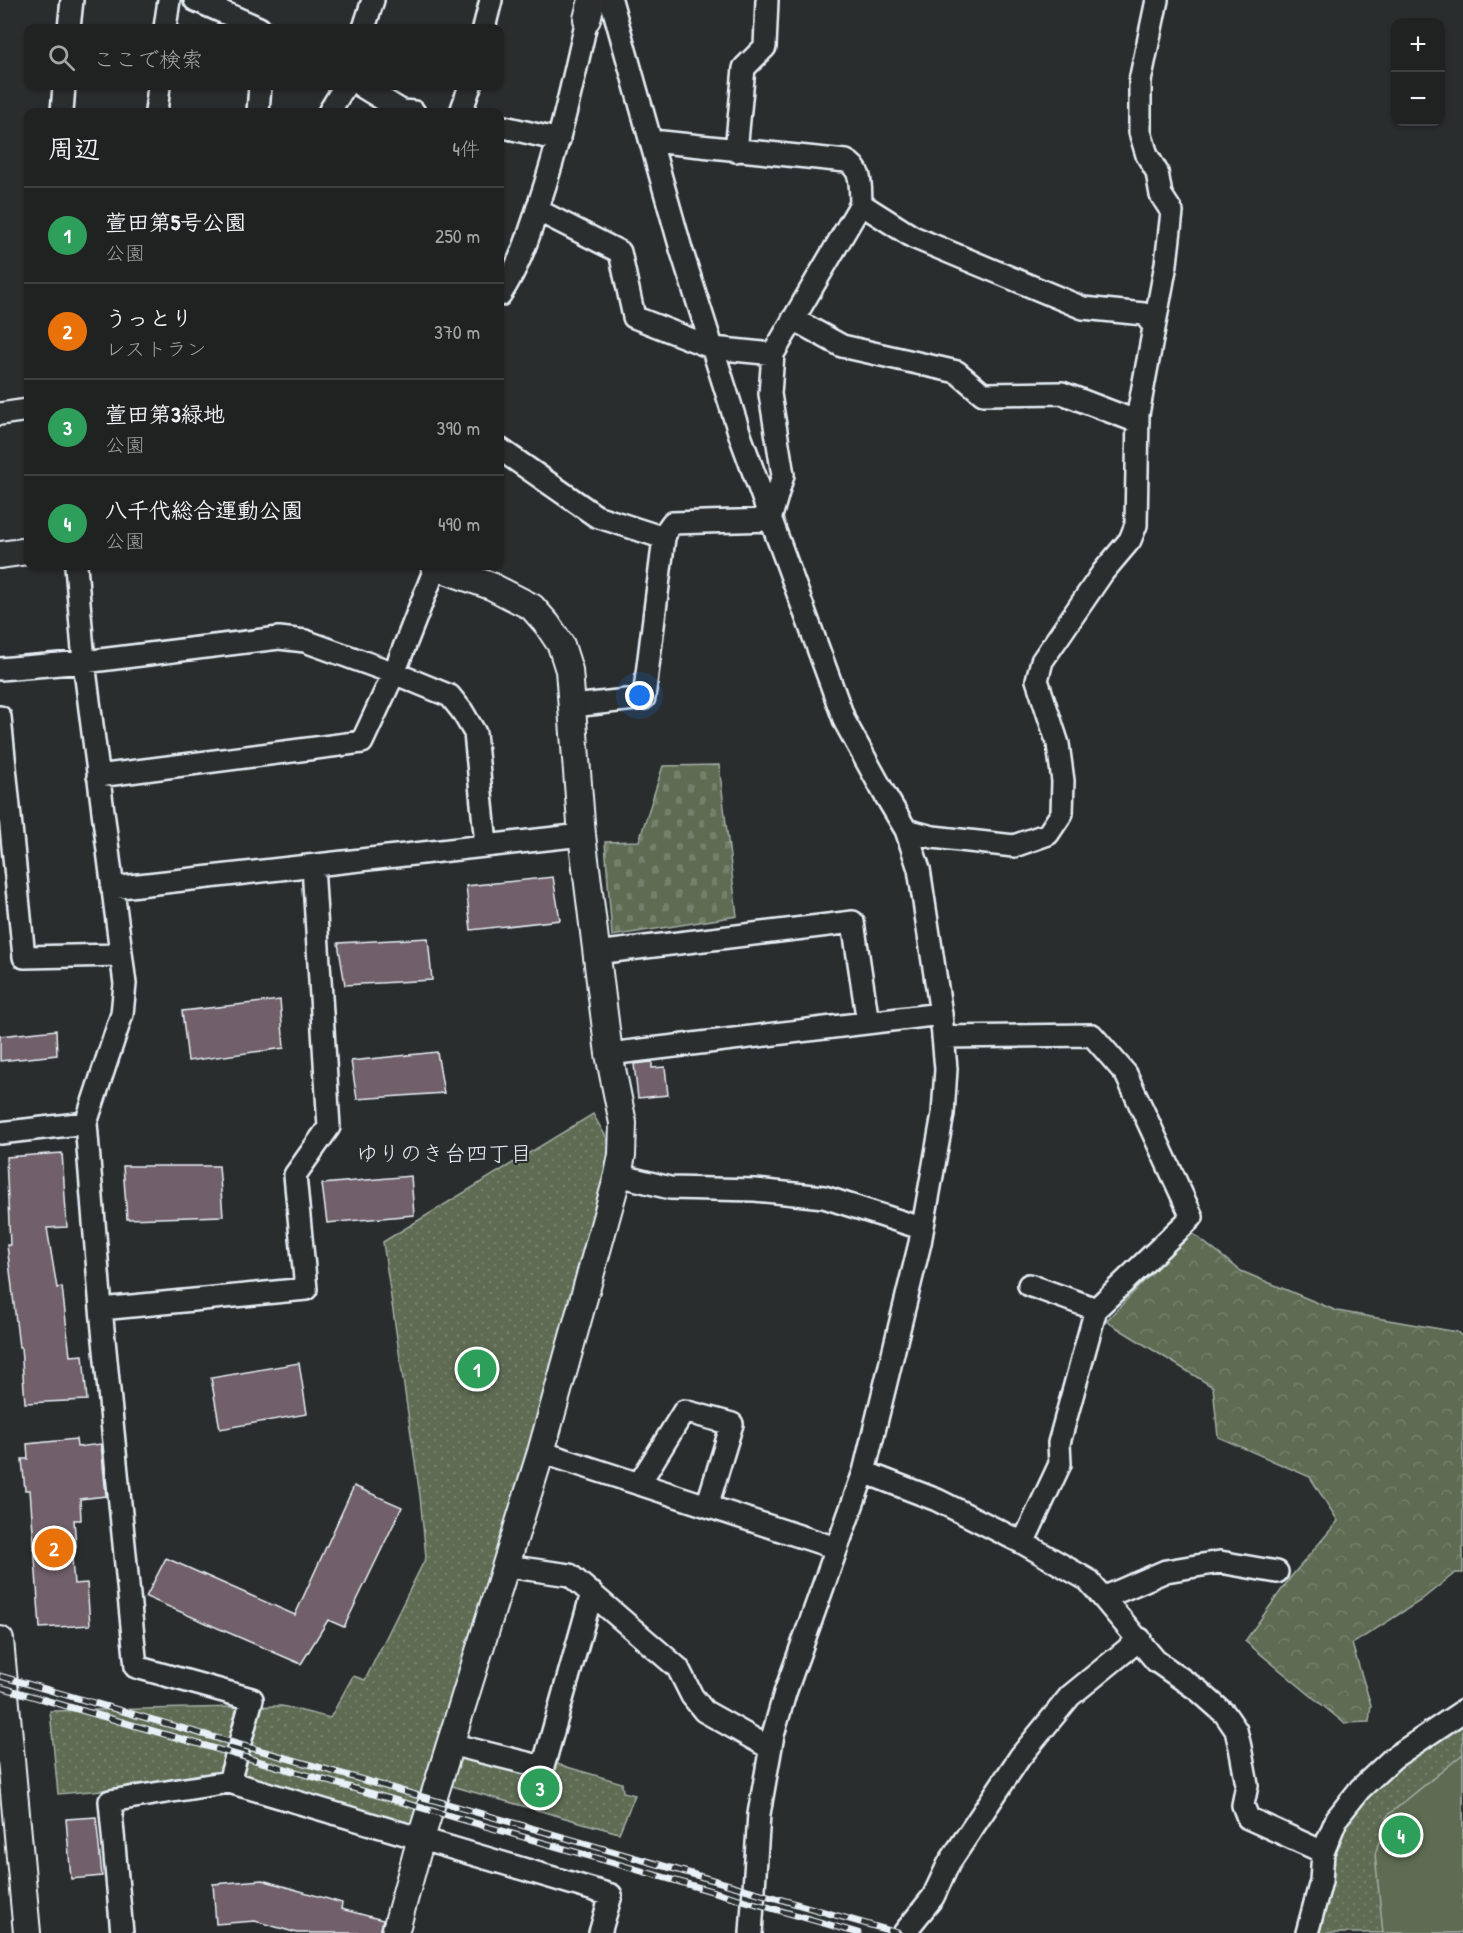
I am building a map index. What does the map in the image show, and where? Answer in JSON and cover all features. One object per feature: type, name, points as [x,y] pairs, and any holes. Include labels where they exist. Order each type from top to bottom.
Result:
[{"type":"street","points":[[69,24],[72,0]]},
{"type":"street","points":[[166,24],[169,0]]},
{"type":"street","points":[[195,0],[250,24]]},
{"type":"street","points":[[365,24],[373,0]]},
{"type":"street","points":[[485,24],[491,0]]},
{"type":"street","points":[[611,0],[681,249],[741,438],[770,520],[846,722],[906,830],[919,869],[942,1014],[946,1069],[943,1114],[920,1243],[864,1472],[785,1693],[770,1748],[759,1814],[751,1933]]},
{"type":"street","points":[[736,151],[744,68],[765,47],[767,0]]},
{"type":"street","points":[[906,830],[933,837],[1014,846],[1048,834],[1062,813],[1063,781],[1058,744],[1036,680],[1042,662],[1102,572],[1130,540],[1136,525],[1138,422],[1146,364],[1166,264],[1172,212],[1161,195],[1157,172],[1147,155],[1140,132],[1140,81],[1157,0]]},
{"type":"street","points":[[504,289],[518,266],[560,140],[589,9]]},
{"type":"street","points":[[62,108],[64,90]]},
{"type":"street","points":[[156,108],[159,90]]},
{"type":"street","points":[[258,108],[260,90]]},
{"type":"street","points":[[331,108],[343,90]]},
{"type":"street","points":[[368,90],[397,108]]},
{"type":"street","points":[[462,108],[469,90]]},
{"type":"street","points":[[504,127],[560,140]]},
{"type":"street","points":[[652,141],[846,160],[853,164],[860,174],[861,204],[773,354],[770,394],[783,475],[770,520]]},
{"type":"street","points":[[861,204],[913,237],[1083,308],[1144,314],[1154,326]]},
{"type":"street","points":[[537,210],[620,252],[634,317],[713,348],[773,354]]},
{"type":"street","points":[[793,319],[842,346],[957,372],[983,394],[1062,393],[1138,422]]},
{"type":"street","points":[[0,414],[24,411]]},
{"type":"street","points":[[504,452],[596,516],[664,538]]},
{"type":"street","points":[[573,706],[644,698],[664,538],[672,523],[770,520]]},
{"type":"street","points":[[0,555],[24,552]]},
{"type":"street","points":[[75,570],[84,662],[125,984],[122,1014],[86,1123],[101,1309],[136,1667],[252,1699],[229,1782]]},
{"type":"street","points":[[98,776],[362,742],[394,673],[433,570]]},
{"type":"street","points":[[395,1933],[421,1838],[541,1452],[622,1155],[623,1123],[609,1054],[582,835],[569,670],[561,645],[532,607],[491,586],[446,570]]},
{"type":"street","points":[[0,669],[84,662],[279,638],[305,641],[394,673],[450,696],[475,734],[486,844]]},
{"type":"street","points":[[0,717],[24,957],[121,955]]},
{"type":"street","points":[[112,888],[313,867],[486,844],[582,835]]},
{"type":"street","points":[[101,1309],[306,1289],[295,1175],[329,1127],[313,867]]},
{"type":"street","points":[[596,953],[853,922],[868,1023]]},
{"type":"street","points":[[609,1054],[942,1014]]},
{"type":"street","points":[[943,1037],[1092,1035],[1126,1074],[1192,1217],[1096,1310],[1059,1443],[1060,1464],[1023,1543]]},
{"type":"street","points":[[0,1133],[86,1123]]},
{"type":"street","points":[[618,1175],[670,1188],[755,1190],[824,1197],[921,1228]]},
{"type":"street","points":[[1029,1285],[1096,1310]]},
{"type":"street","points":[[639,1484],[684,1411],[732,1424],[707,1506]]},
{"type":"street","points":[[541,1452],[836,1548]]},
{"type":"street","points":[[864,1472],[937,1500],[1023,1543],[1088,1580],[1140,1639],[1156,1661],[1199,1691],[1225,1714],[1236,1730],[1247,1785],[1243,1804],[1248,1818],[1323,1852]]},
{"type":"street","points":[[1103,1598],[1166,1571],[1220,1562],[1277,1572]]},
{"type":"street","points":[[506,1566],[570,1575],[678,1668],[692,1696],[704,1711],[770,1748]]},
{"type":"street","points":[[450,1744],[543,1767],[592,1593]]},
{"type":"street","points":[[904,1933],[933,1897],[949,1863],[1020,1756],[1070,1696],[1140,1639]]},
{"type":"street","points":[[0,1641],[27,1933]]},
{"type":"street","points":[[1308,1933],[1321,1881],[1323,1852],[1337,1818],[1360,1789],[1393,1758],[1463,1711]]},
{"type":"street","points":[[122,1933],[110,1801],[229,1782],[611,1894],[600,1933]]},
{"type":"green space","points":[[719,765],[737,916],[612,936],[605,842],[639,841],[663,766]]},
{"type":"green space","points":[[593,1114],[614,1151],[438,1784],[418,1831],[250,1777],[58,1794],[50,1711],[282,1706],[330,1718],[353,1676],[365,1680],[426,1557],[420,1496],[383,1242]]},
{"type":"green space","points":[[1191,1232],[1241,1271],[1337,1311],[1457,1332],[1463,1337],[1463,1573],[1455,1573],[1420,1601],[1352,1644],[1371,1705],[1369,1722],[1344,1723],[1245,1641],[1290,1578],[1338,1521],[1310,1477],[1218,1437],[1213,1387],[1106,1321]]},
{"type":"green space","points":[[1463,1722],[1463,1933],[1318,1933],[1332,1849],[1345,1821],[1398,1766]]},
{"type":"green space","points":[[452,1748],[550,1762],[622,1783],[623,1792],[635,1795],[619,1833],[441,1783]]},
{"type":"green space","points":[[1463,1754],[1463,1933],[1383,1933],[1375,1854],[1388,1815]]},
{"type":"building","points":[[553,877],[560,920],[471,930],[466,886]]},
{"type":"building","points":[[428,938],[432,980],[345,985],[338,943]]},
{"type":"building","points":[[280,1000],[284,1048],[188,1061],[182,1011]]},
{"type":"building","points":[[56,1030],[57,1055],[0,1061],[0,1036]]},
{"type":"building","points":[[437,1052],[444,1093],[357,1099],[351,1061]]},
{"type":"building","points":[[652,1062],[652,1068],[665,1067],[668,1095],[638,1098],[634,1064]]},
{"type":"building","points":[[62,1153],[67,1227],[47,1228],[57,1288],[62,1287],[70,1356],[83,1355],[87,1400],[25,1403],[21,1347],[19,1347],[7,1245],[10,1245],[6,1157]]},
{"type":"building","points":[[123,1166],[219,1166],[223,1216],[127,1219]]},
{"type":"building","points":[[411,1176],[414,1215],[327,1223],[322,1184]]},
{"type":"building","points":[[299,1363],[307,1414],[220,1429],[211,1378]]},
{"type":"building","points":[[76,1439],[77,1447],[101,1444],[106,1496],[80,1499],[81,1520],[74,1520],[76,1546],[71,1546],[74,1584],[87,1583],[90,1625],[40,1628],[30,1490],[25,1490],[22,1459],[28,1459],[27,1444]]},
{"type":"building","points":[[354,1486],[402,1507],[344,1627],[328,1620],[301,1664],[146,1597],[166,1558],[295,1615]]},
{"type":"building","points":[[96,1817],[102,1876],[71,1879],[66,1819]]},
{"type":"building","points":[[262,1880],[342,1903],[341,1909],[383,1920],[380,1933],[297,1933],[255,1921],[216,1924],[213,1884]]},
{"type":"railway","points":[[0,1676],[898,1933]]},
{"type":"railway","points":[[0,1687],[858,1933]]},
{"type":"place","name":"萱田第5号公園","points":[[477,1369]]},
{"type":"place","name":"うっとり","points":[[54,1548]]},
{"type":"place","name":"萱田第3緑地","points":[[540,1788]]},
{"type":"place","name":"八千代総合運動公園","points":[[1401,1835]]},
{"type":"district","name":"ゆりのき台四丁目","points":[[444,1153]]}]
